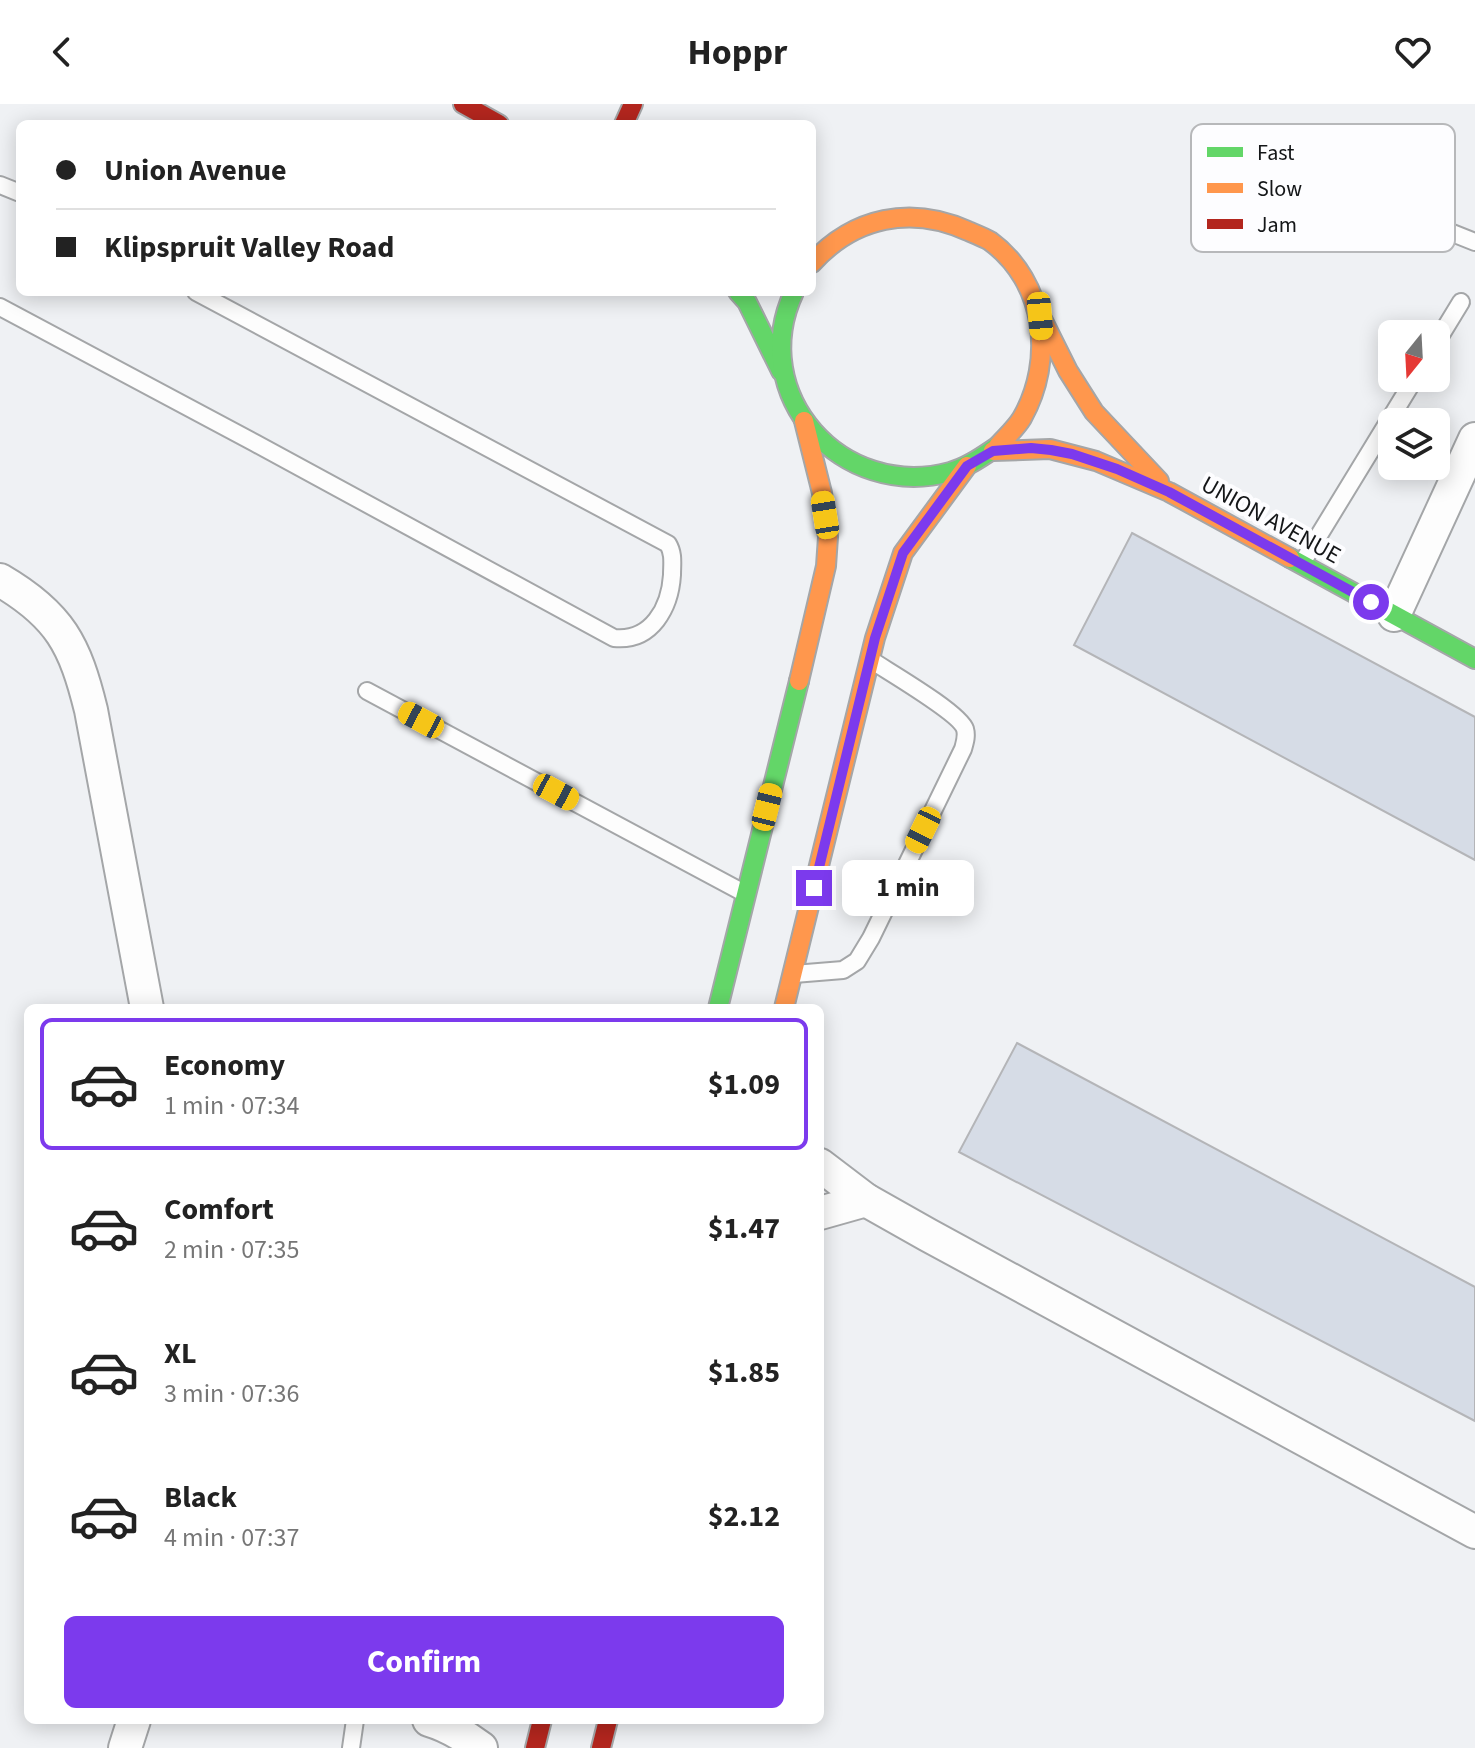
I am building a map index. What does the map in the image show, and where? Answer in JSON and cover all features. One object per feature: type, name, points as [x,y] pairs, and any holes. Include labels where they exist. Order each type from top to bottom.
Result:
[{"type":"street","points":[[463,104],[492,120]]},
{"type":"street","name":"UNION AVENUE","points":[[816,254],[861,226],[905,216],[951,222],[991,242],[1022,275],[1068,371],[1094,412],[1169,492]]},
{"type":"street","points":[[719,1004],[811,634],[826,566],[828,537],[822,493],[804,421],[742,296]]},
{"type":"street","points":[[785,380],[780,345],[786,310],[792,296]]},
{"type":"street","points":[[804,421],[829,448],[860,467],[895,477],[932,477],[967,466],[993,451],[1019,424],[1036,390],[1044,354],[1040,316]]},
{"type":"street","points":[[1394,615],[1475,439]]},
{"type":"street","name":"UNION AVENUE","points":[[993,451],[1051,450],[1117,469],[1169,492],[1475,659]]},
{"type":"street","points":[[785,1004],[870,659],[903,553],[967,466]]},
{"type":"street","points":[[0,580],[41,608],[58,626],[71,646],[83,675],[146,1004]]},
{"type":"street","points":[[824,1168],[866,1200],[1475,1532]]},
{"type":"street","points":[[824,1212],[866,1200]]},
{"type":"street","points":[[125,1748],[133,1724]]},
{"type":"street","points":[[438,1724],[481,1748]]},
{"type":"street","points":[[535,1748],[541,1724]]},
{"type":"street","points":[[601,1748],[607,1724]]},
{"type":"lane","points":[[1455,234],[1475,242]]},
{"type":"lane","points":[[0,307],[614,638],[631,638],[660,617],[671,588],[673,557],[668,544],[203,296]]},
{"type":"lane","points":[[1450,320],[1461,302]]},
{"type":"lane","points":[[1301,564],[1406,392]]},
{"type":"lane","points":[[792,974],[843,970],[857,961],[963,749],[966,737],[965,727],[950,712],[870,659]]},
{"type":"lane","points":[[367,691],[745,894]]},
{"type":"lane","points":[[351,1748],[354,1724]]},
{"type":"building","points":[[1132,533],[1475,717],[1475,860],[1074,645]]},
{"type":"building","points":[[1017,1043],[1475,1287],[1475,1421],[959,1152]]},
{"type":"traffic: fast","points":[[742,296],[781,371]]},
{"type":"traffic: fast","points":[[793,296],[782,330],[783,368],[794,402],[814,432],[841,455],[873,471],[910,477],[957,470],[998,446]]},
{"type":"traffic: fast","points":[[1290,558],[1475,659]]},
{"type":"traffic: fast","points":[[719,1004],[799,681]]},
{"type":"traffic: slow","points":[[816,259],[828,247],[865,226],[905,218],[947,223],[968,231],[990,241],[1009,258],[1033,300],[1041,347],[1039,372],[1032,395],[1020,422],[998,446]]},
{"type":"traffic: slow","points":[[1043,321],[1068,371],[1094,412],[1159,481]]},
{"type":"traffic: slow","points":[[799,681],[826,566],[828,537],[822,493],[804,421]]},
{"type":"traffic: slow","points":[[993,451],[1050,449],[1096,461],[1169,492],[1290,558]]},
{"type":"traffic: slow","points":[[785,1004],[875,638],[903,553],[967,466]]},
{"type":"traffic: jam","points":[[463,104],[492,120]]},
{"type":"traffic: jam","points":[[626,120],[633,104]]},
{"type":"traffic: jam","points":[[535,1748],[541,1724]]},
{"type":"traffic: jam","points":[[601,1748],[607,1724]]},
{"type":"route","points":[[814,888],[875,638],[903,553],[967,466],[993,451],[1051,450],[1117,469],[1169,492],[1371,602]]}]
